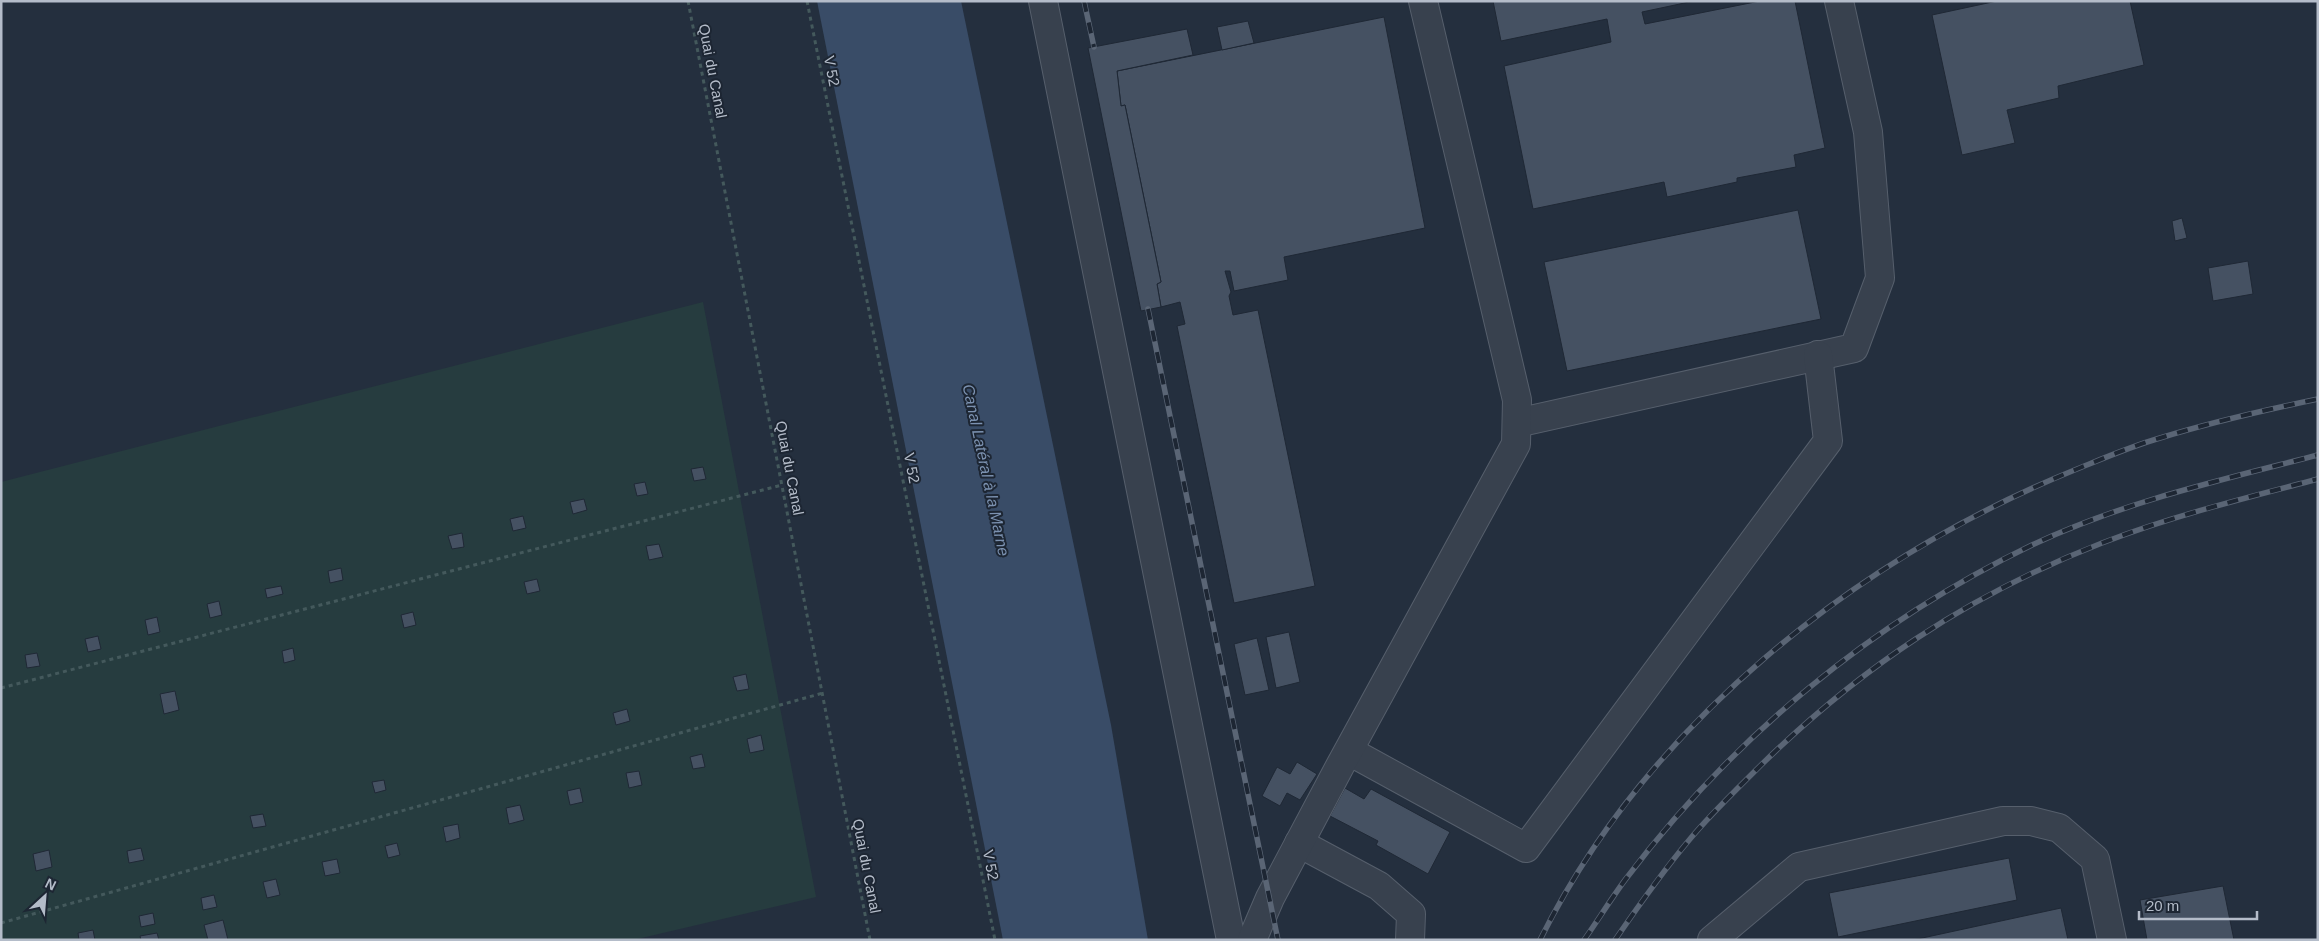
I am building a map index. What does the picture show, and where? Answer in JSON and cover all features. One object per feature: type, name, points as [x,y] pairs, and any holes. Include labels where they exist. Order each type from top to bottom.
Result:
[{"type":"lane","points":[[1042,1],[1231,940]]},
{"type":"lane","points":[[1252,940],[1270,898],[1299,843],[1516,444],[1517,400],[1423,1]]},
{"type":"lane","points":[[1517,423],[1854,348],[1880,278],[1868,132],[1839,1]]},
{"type":"lane","points":[[1349,751],[1526,848],[1828,440],[1818,355]]},
{"type":"lane","points":[[1712,940],[1799,867],[2003,821],[2032,821],[2059,828],[2096,858],[2112,940]]},
{"type":"lane","points":[[1299,843],[1379,886],[1411,914],[1410,940]]},
{"type":"path","name":"Quai du Canal","points":[[688,1],[870,940]]},
{"type":"path","name":"V 52","points":[[807,1],[994,940]]},
{"type":"path","points":[[1,688],[782,485]]},
{"type":"path","points":[[1,923],[823,693]]},
{"type":"green space","points":[[703,302],[816,897],[633,940],[1,940],[1,482]]},
{"type":"water","name":"Canal Latéral à la Marne","points":[[817,1],[961,1],[1111,725],[1148,940],[1003,940]]},
{"type":"building","points":[[1493,1],[1694,1],[1642,12],[1645,24],[1760,1],[1795,1],[1825,148],[1794,155],[1796,167],[1737,178],[1737,182],[1667,197],[1664,182],[1533,209],[1504,66],[1611,42],[1607,19],[1501,41]]},
{"type":"building","points":[[1997,1],[2130,1],[2144,65],[2058,86],[2059,98],[2007,110],[2015,143],[1962,155],[1932,15]]},
{"type":"building","points":[[1384,17],[1425,228],[1284,257],[1288,280],[1234,291],[1230,271],[1225,271],[1231,292],[1229,296],[1233,315],[1258,310],[1315,586],[1234,603],[1177,326],[1185,324],[1180,302],[1161,307],[1157,284],[1161,282],[1125,105],[1121,106],[1117,71]]},
{"type":"building","points":[[1248,21],[1254,43],[1222,50],[1217,27]]},
{"type":"building","points":[[1187,29],[1193,55],[1117,71],[1121,106],[1125,105],[1161,282],[1157,284],[1161,307],[1141,311],[1088,48]]},
{"type":"building","points":[[1798,210],[1821,319],[1567,371],[1544,262]]},
{"type":"building","points":[[2182,218],[2187,238],[2175,241],[2172,221]]},
{"type":"building","points":[[2248,261],[2253,294],[2213,301],[2208,268]]},
{"type":"building","points":[[703,467],[706,479],[694,481],[691,469]]},
{"type":"building","points":[[645,482],[648,494],[637,496],[634,484]]},
{"type":"building","points":[[584,499],[587,510],[573,514],[570,502]]},
{"type":"building","points":[[523,516],[526,528],[513,531],[510,519]]},
{"type":"building","points":[[462,533],[464,547],[452,549],[448,536]]},
{"type":"building","points":[[659,544],[663,557],[649,560],[646,546]]},
{"type":"building","points":[[341,568],[343,580],[330,583],[328,571]]},
{"type":"building","points":[[537,579],[540,591],[527,594],[524,582]]},
{"type":"building","points":[[281,586],[283,594],[267,598],[265,589]]},
{"type":"building","points":[[219,601],[222,615],[210,618],[207,604]]},
{"type":"building","points":[[413,612],[416,625],[404,628],[401,615]]},
{"type":"building","points":[[157,617],[160,632],[148,635],[145,620]]},
{"type":"building","points":[[1289,632],[1300,682],[1276,688],[1266,637]]},
{"type":"building","points":[[98,636],[101,649],[88,652],[85,639]]},
{"type":"building","points":[[1257,638],[1269,690],[1245,695],[1234,644]]},
{"type":"building","points":[[293,648],[295,660],[284,663],[282,651]]},
{"type":"building","points":[[37,653],[40,666],[27,668],[25,655]]},
{"type":"building","points":[[746,674],[749,689],[737,691],[733,677]]},
{"type":"building","points":[[175,691],[179,710],[164,714],[160,694]]},
{"type":"building","points":[[627,709],[630,721],[616,725],[613,713]]},
{"type":"building","points":[[761,735],[764,750],[750,753],[747,739]]},
{"type":"building","points":[[702,754],[705,767],[693,769],[690,757]]},
{"type":"building","points":[[1297,762],[1317,774],[1300,800],[1287,793],[1280,806],[1262,796],[1277,767],[1290,774]]},
{"type":"building","points":[[639,771],[642,785],[629,788],[626,773]]},
{"type":"building","points":[[384,780],[386,790],[375,793],[372,782]]},
{"type":"building","points":[[580,788],[583,802],[570,805],[567,791]]},
{"type":"building","points":[[1345,788],[1364,799],[1371,789],[1450,832],[1428,874],[1376,845],[1378,841],[1330,816]]},
{"type":"building","points":[[520,805],[524,820],[509,824],[506,808]]},
{"type":"building","points":[[263,814],[266,826],[253,828],[250,816]]},
{"type":"building","points":[[458,824],[460,838],[446,842],[443,827]]},
{"type":"building","points":[[397,843],[400,855],[388,858],[385,846]]},
{"type":"building","points":[[141,848],[144,860],[129,863],[127,851]]},
{"type":"building","points":[[49,850],[52,867],[36,871],[33,854]]},
{"type":"building","points":[[2009,858],[2017,900],[1838,937],[1829,893]]},
{"type":"building","points":[[337,859],[340,873],[325,876],[322,862]]},
{"type":"building","points":[[276,879],[280,895],[267,898],[263,882]]},
{"type":"building","points":[[2223,886],[2234,940],[2147,940],[2140,900]]},
{"type":"building","points":[[214,895],[217,907],[203,910],[201,898]]},
{"type":"building","points":[[2061,908],[2068,940],[1913,940]]},
{"type":"building","points":[[153,913],[155,924],[141,927],[139,916]]},
{"type":"building","points":[[223,920],[228,940],[208,940],[204,925]]},
{"type":"building","points":[[93,930],[95,940],[79,940],[78,933]]},
{"type":"building","points":[[157,933],[159,940],[141,940],[140,936]]},
{"type":"railway","points":[[1084,1],[1094,47]]},
{"type":"railway","points":[[1148,309],[1278,940]]},
{"type":"railway","points":[[1540,940],[1585,861],[1638,788],[1699,720],[1766,657],[1839,600],[1915,550],[1995,506],[2077,469],[2129,448],[2180,432],[2318,399]]},
{"type":"railway","points":[[1584,940],[1625,880],[1667,828],[1711,779],[1759,732],[1809,688],[1861,647],[1916,610],[1973,576],[2032,545],[2101,516],[2173,493],[2318,455]]},
{"type":"railway","points":[[1615,940],[1651,888],[1680,851],[1731,795],[1795,733],[1834,699],[1917,638],[2006,586],[2102,543],[2182,516],[2318,479]]}]
